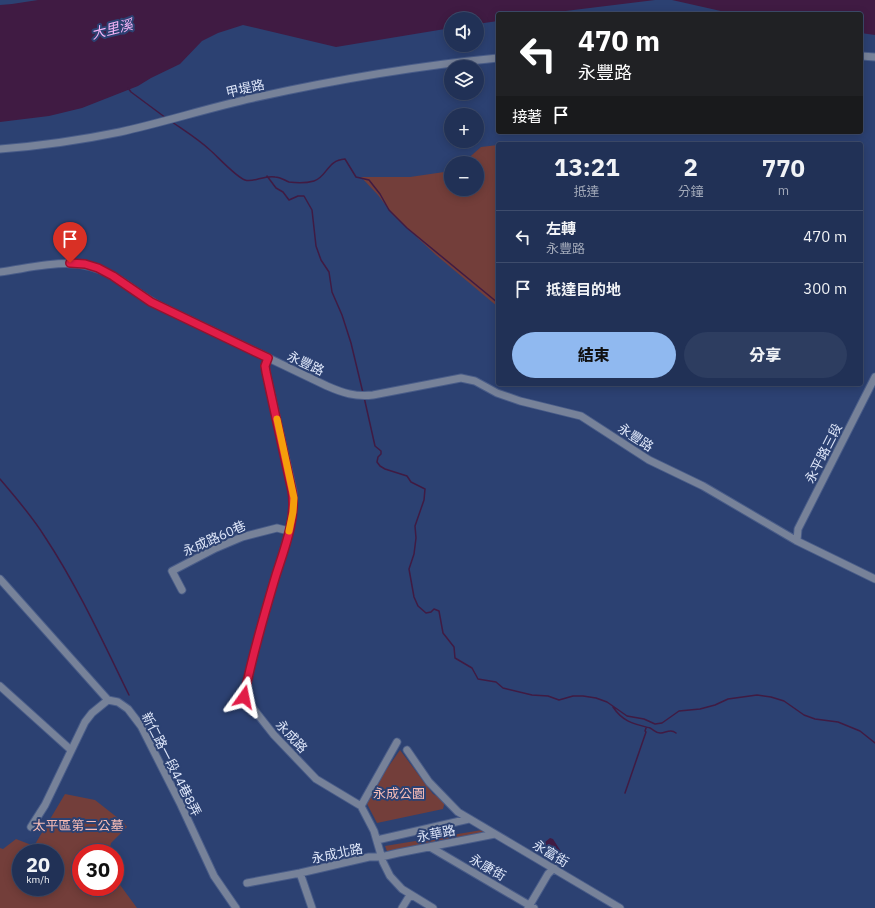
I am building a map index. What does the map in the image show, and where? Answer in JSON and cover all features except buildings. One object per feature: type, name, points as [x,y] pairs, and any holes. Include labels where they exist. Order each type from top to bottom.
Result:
[{"type":"street","points":[[863,56],[875,58]]},
{"type":"street","name":"甲堤路","points":[[0,149],[97,136],[327,82],[378,73],[496,58]]},
{"type":"street","name":"永豐路","points":[[0,272],[63,263],[80,264],[98,268],[113,276],[151,302],[340,392],[364,396],[462,378],[475,381],[497,393],[520,401],[576,414],[649,460],[703,486],[797,541],[875,579]]},
{"type":"street","name":"永成路","points":[[268,358],[265,366],[266,372],[294,498],[289,531],[254,654],[244,697],[274,735],[316,779],[361,806]]},
{"type":"street","name":"永平路三段","points":[[797,541],[798,529],[875,377]]},
{"type":"street","name":"永成路60巷","points":[[182,590],[172,571],[216,548],[242,537],[277,528],[289,531]]},
{"type":"street","name":"新仁路一段44巷8弄","points":[[0,579],[108,700],[118,702],[128,709],[141,726],[214,876],[236,908]]},
{"type":"street","points":[[0,686],[71,750]]},
{"type":"street","points":[[31,827],[45,805],[85,722],[92,713],[108,700]]},
{"type":"street","points":[[381,858],[377,840],[361,806],[397,742]]},
{"type":"street","name":"永富街","points":[[407,750],[421,771],[441,795],[458,812],[620,908]]},
{"type":"street","points":[[377,840],[469,819]]},
{"type":"street","name":"永華路","points":[[381,858],[495,834]]},
{"type":"street","name":"永康街","points":[[430,847],[530,907]]},
{"type":"street","name":"永成北路","points":[[247,883],[300,874],[369,857],[381,858],[390,876],[396,883],[410,895],[433,908]]},
{"type":"street","points":[[530,907],[548,874],[554,868]]},
{"type":"street","points":[[300,874],[312,908]]},
{"type":"street","points":[[402,908],[410,895]]},
{"type":"green space","points":[[496,145],[496,305],[436,255],[393,215],[378,195],[361,177],[410,177],[444,172],[444,196],[484,196],[484,156],[471,156],[480,148]]},
{"type":"green space","name":"永成公園","points":[[400,750],[433,794],[445,801],[443,809],[377,823],[365,800]]},
{"type":"green space","name":"太平區第二公墓","points":[[65,794],[95,800],[123,822],[127,827],[111,844],[72,844],[72,896],[124,896],[124,890],[137,908],[0,908],[0,848],[3,849],[16,839],[29,844],[12,844],[12,896],[64,896],[64,844],[35,844]]},
{"type":"green space","points":[[482,830],[489,834],[388,854],[385,846]]},
{"type":"water","name":"大里溪","points":[[38,0],[655,0],[557,12],[496,12],[496,21],[484,23],[484,12],[444,12],[444,29],[336,47],[243,25],[218,33],[202,41],[180,64],[138,86],[82,108],[49,116],[0,122],[0,5]]},
{"type":"water","points":[[672,0],[875,0],[875,35],[863,33],[863,12],[725,12]]},
{"type":"water","points":[[550,838],[553,839],[562,853],[558,858],[544,843]]},
{"type":"waterway","points":[[128,88],[131,92],[166,118]]},
{"type":"waterway","points":[[172,122],[201,142],[232,171],[248,181],[271,177],[289,182],[311,182],[322,176],[334,162],[345,159],[356,177],[369,180],[380,194],[389,210],[407,228],[496,301]]},
{"type":"waterway","points":[[267,176],[276,188],[283,192],[289,200],[298,196],[304,196],[312,210],[316,246],[321,260],[329,272],[332,292],[342,315],[351,343],[363,393]]},
{"type":"waterway","points":[[364,397],[375,446],[381,451],[377,462],[385,469],[407,476],[411,482],[425,489],[424,500],[415,526],[416,538],[414,554],[409,569],[414,597],[418,606],[426,613],[431,612],[434,609],[439,611],[443,633],[454,647],[455,658],[472,668],[478,679],[496,682],[503,688],[532,695],[548,696],[559,700],[573,696],[596,698],[607,702],[627,716],[644,719],[655,724],[662,723],[679,711],[700,709],[715,705],[728,699],[757,695],[771,697],[784,701],[804,715],[815,719],[838,722],[860,731],[875,743]]},
{"type":"waterway","points":[[0,479],[24,507],[57,556],[90,615],[129,695]]},
{"type":"waterway","points":[[613,707],[621,716],[634,724],[650,728],[658,733],[671,731],[676,733]]},
{"type":"waterway","points":[[625,793],[646,732],[646,728]]},
{"type":"slow traffic","points":[[277,419],[294,498],[289,531]]},
{"type":"route","points":[[70,263],[85,264],[98,268],[113,276],[151,302],[268,358],[265,366],[266,372],[294,498],[294,505],[279,568],[254,654],[244,697]]}]
